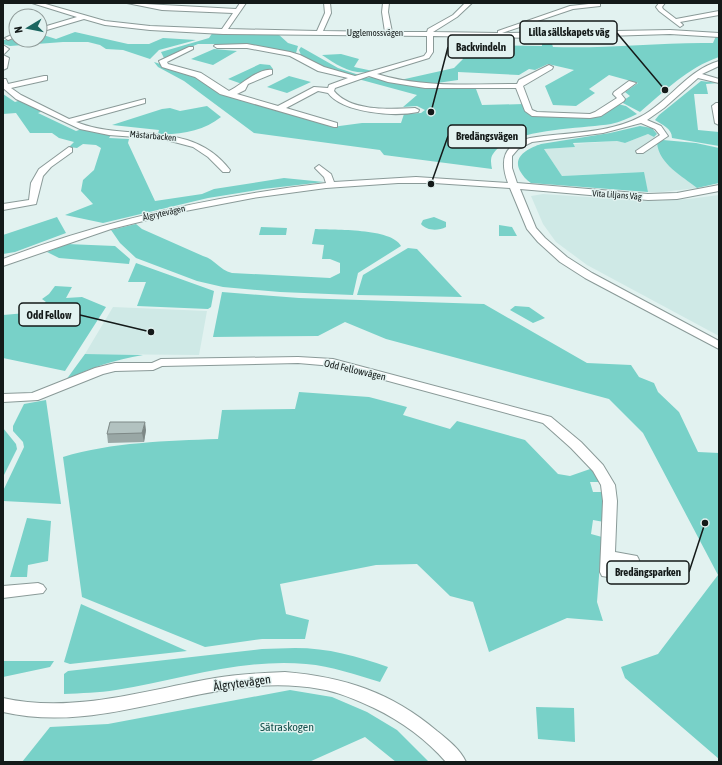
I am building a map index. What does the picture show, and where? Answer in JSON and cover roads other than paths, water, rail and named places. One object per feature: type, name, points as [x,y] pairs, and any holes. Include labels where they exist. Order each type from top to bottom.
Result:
[{"type":"street","name":"Ugglemossvägen","points":[[35,3],[83,17],[125,26],[223,32],[556,36],[684,32],[719,35]]},
{"type":"street","points":[[130,3],[162,8],[237,11]]},
{"type":"street","points":[[223,32],[242,3]]},
{"type":"street","points":[[319,33],[328,13],[327,3]]},
{"type":"street","points":[[386,3],[385,12],[389,34]]},
{"type":"street","points":[[330,91],[332,88],[355,78],[427,57],[430,52],[430,30],[455,16],[469,3]]},
{"type":"street","points":[[662,3],[659,6],[661,10],[676,21],[684,32]]},
{"type":"street","points":[[493,35],[572,7],[598,5]]},
{"type":"street","points":[[676,21],[719,13]]},
{"type":"street","points":[[48,28],[83,17]]},
{"type":"street","points":[[218,46],[247,46],[290,54],[298,56],[321,69],[355,78]]},
{"type":"street","points":[[3,47],[6,48],[3,53]]},
{"type":"street","points":[[191,48],[163,61],[165,65],[198,75],[223,92],[334,125]]},
{"type":"street","points":[[3,57],[5,58],[3,68]]},
{"type":"street","points":[[719,63],[696,75],[640,120],[622,126],[542,137],[521,144],[506,157],[506,164],[531,227],[556,254],[580,270],[719,346]]},
{"type":"street","points":[[370,74],[397,83],[437,85],[521,84],[549,67]]},
{"type":"street","points":[[230,94],[242,88],[245,83],[269,72]]},
{"type":"street","points":[[696,75],[719,81]]},
{"type":"street","name":"Mästarbacken","points":[[4,84],[28,83],[44,78]]},
{"type":"street","points":[[521,84],[529,111],[535,114],[543,116],[590,116],[598,114],[621,99],[617,94],[632,83]]},
{"type":"street","name":"Mästarbacken","points":[[4,84],[17,96],[71,122],[99,131],[174,137],[186,140],[213,157],[226,170]]},
{"type":"street","points":[[278,109],[317,89],[330,91],[332,95],[338,99],[364,108],[393,112],[415,110]]},
{"type":"street","points":[[71,122],[142,101]]},
{"type":"street","points":[[719,105],[716,106],[719,123]]},
{"type":"street","points":[[640,120],[658,127],[662,130],[664,136],[640,151]]},
{"type":"street","points":[[3,207],[33,202],[33,191],[37,177],[43,170],[69,150]]},
{"type":"street","points":[[319,168],[328,176],[331,186]]},
{"type":"street","name":"Ålgrytevägen","points":[[3,263],[61,241],[135,220],[229,200],[331,186],[412,180],[514,186]]},
{"type":"street","name":"Vita Liljans Väg","points":[[514,186],[648,197],[682,195],[719,188]]},
{"type":"street","name":"Odd Fellowvägen","points":[[3,398],[34,397],[99,371],[115,367],[152,366],[162,363],[298,360],[333,363],[547,420],[598,468],[608,485],[610,502],[607,556]]},
{"type":"street","points":[[3,592],[38,589]]},
{"type":"street","name":"Ålgrytevägen","points":[[3,705],[32,709],[61,710],[134,702],[236,682],[277,678],[306,678],[332,684],[375,699],[424,730],[457,762]]},
{"type":"place","name":"Lilla sällskapets väg","points":[[665,90]]},
{"type":"place","name":"Backvindeln","points":[[431,112]]},
{"type":"place","name":"Bredängsvägen","points":[[431,184]]},
{"type":"place","name":"Odd Fellow","points":[[151,332]]},
{"type":"place","name":"Bredängsparken","points":[[705,523]]},
{"type":"park label","name":"Sätraskogen","points":[[287,727]]}]
